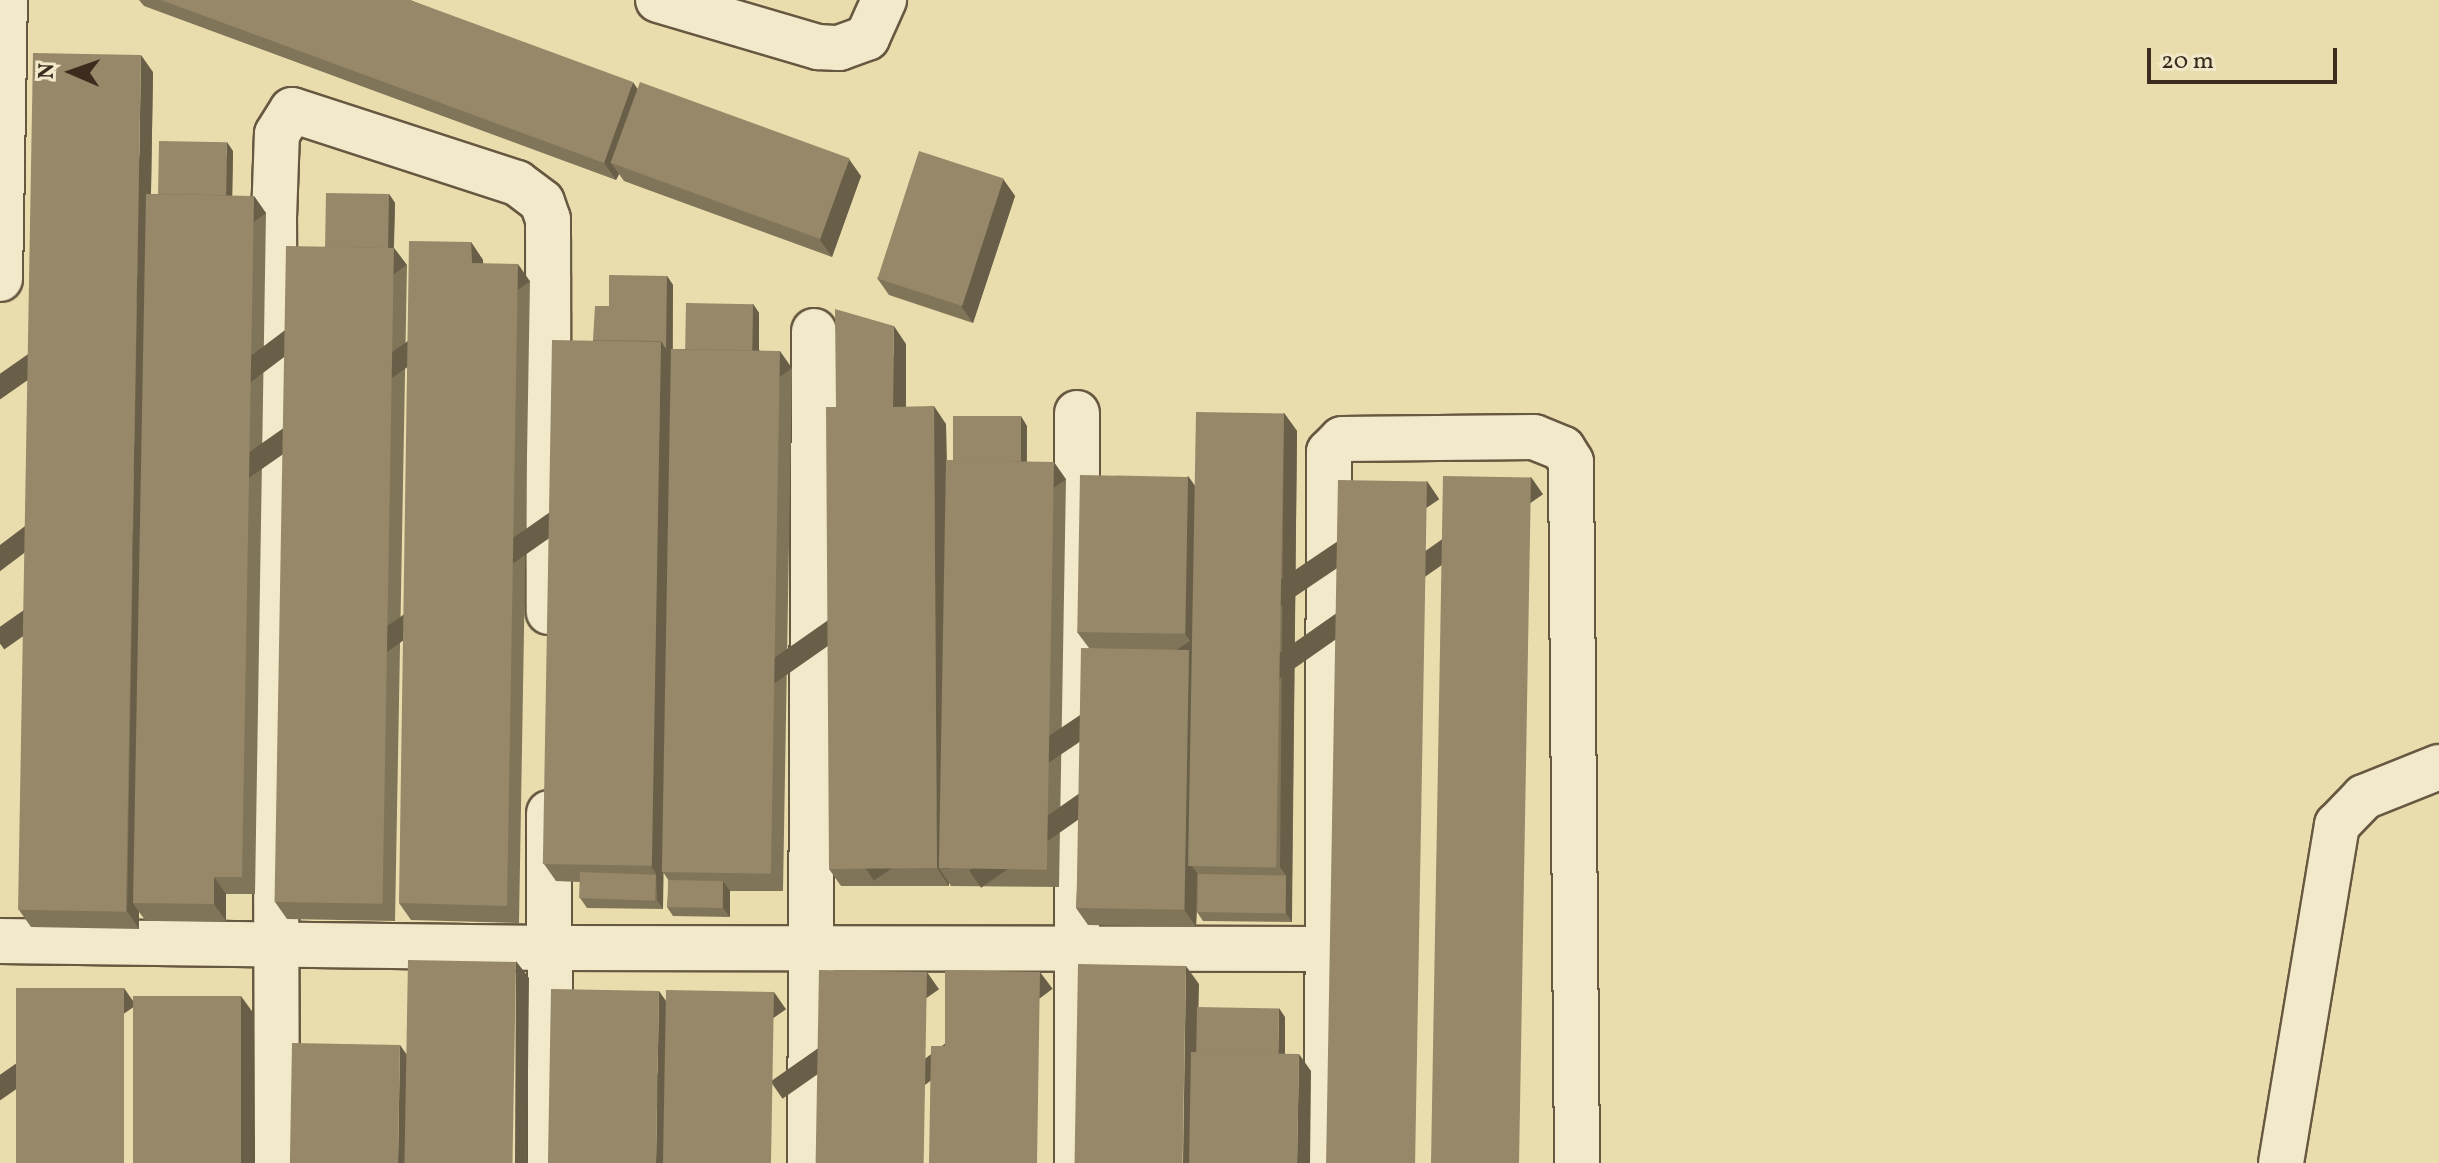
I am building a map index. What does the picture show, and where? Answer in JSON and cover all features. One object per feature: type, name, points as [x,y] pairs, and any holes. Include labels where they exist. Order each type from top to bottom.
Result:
[{"type":"street","points":[[658,0],[818,47],[839,48],[867,38],[884,0]]},
{"type":"street","points":[[0,279],[3,1]]},
{"type":"street","points":[[277,1163],[274,218],[277,134],[292,110],[517,183],[542,202],[548,219],[549,647]]},
{"type":"street","points":[[810,1163],[814,331]]},
{"type":"street","points":[[1077,413],[1077,1163]]},
{"type":"street","points":[[1327,1163],[1329,452],[1342,439],[1353,438],[1549,440],[1563,449],[1571,462],[1577,1163]]},
{"type":"street","points":[[2281,1163],[2337,825],[2364,797],[2439,767]]},
{"type":"street","points":[[549,774],[550,1163]]},
{"type":"street","points":[[0,919],[0,951]]},
{"type":"street","points":[[0,941],[549,948],[1327,949]]},
{"type":"building","points":[[161,0],[410,0],[633,82],[604,163]]},
{"type":"building","points":[[33,53],[141,55],[126,912],[18,910]]},
{"type":"building","points":[[640,82],[850,158],[820,239],[611,163]]},
{"type":"building","points":[[159,141],[227,142],[226,195],[158,194]]},
{"type":"building","points":[[919,151],[1004,179],[962,306],[878,278]]},
{"type":"building","points":[[326,193],[389,194],[388,248],[325,247]]},
{"type":"building","points":[[146,194],[254,196],[242,877],[214,877],[214,904],[133,903]]},
{"type":"building","points":[[409,241],[471,242],[472,263],[518,264],[507,906],[399,903]]},
{"type":"building","points":[[286,246],[394,248],[383,904],[275,902]]},
{"type":"building","points":[[609,275],[667,276],[666,349],[661,341],[593,340],[595,306],[609,306]]},
{"type":"building","points":[[686,303],[753,304],[752,350],[685,349]]},
{"type":"building","points":[[835,309],[894,326],[893,407],[934,406],[937,868],[829,869],[826,407],[836,407]]},
{"type":"building","points":[[552,340],[661,342],[652,866],[543,864]]},
{"type":"building","points":[[671,349],[780,351],[771,874],[662,872]]},
{"type":"building","points":[[1196,412],[1284,414],[1276,867],[1188,866]]},
{"type":"building","points":[[953,416],[1021,416],[1021,461],[953,461]]},
{"type":"building","points":[[946,460],[1054,462],[1047,870],[939,868]]},
{"type":"building","points":[[1080,475],[1188,477],[1185,634],[1077,632]]},
{"type":"building","points":[[1443,476],[1531,478],[1519,1163],[1431,1163]]},
{"type":"building","points":[[1338,480],[1427,482],[1415,1163],[1326,1163]]},
{"type":"building","points":[[1081,648],[1189,650],[1184,910],[1076,908]]},
{"type":"building","points":[[580,872],[656,875],[655,901],[579,898]]},
{"type":"building","points":[[1198,874],[1286,876],[1285,914],[1197,912]]},
{"type":"building","points":[[668,880],[723,881],[723,908],[668,907]]},
{"type":"building","points":[[408,960],[516,962],[512,1163],[404,1163]]},
{"type":"building","points":[[1078,964],[1186,966],[1183,1163],[1075,1163]]},
{"type":"building","points":[[819,970],[927,972],[924,1163],[816,1163]]},
{"type":"building","points":[[945,970],[1040,972],[1037,1163],[929,1163],[931,1046],[945,1046]]},
{"type":"building","points":[[16,988],[124,988],[124,1163],[16,1163]]},
{"type":"building","points":[[551,989],[659,991],[656,1163],[548,1163]]},
{"type":"building","points":[[666,990],[774,992],[771,1163],[663,1163]]},
{"type":"building","points":[[133,996],[241,996],[241,1163],[133,1163]]},
{"type":"building","points":[[1197,1007],[1279,1008],[1278,1054],[1196,1053]]},
{"type":"building","points":[[292,1043],[400,1045],[398,1163],[290,1163]]},
{"type":"building","points":[[1191,1052],[1299,1054],[1297,1163],[1189,1163]]}]
